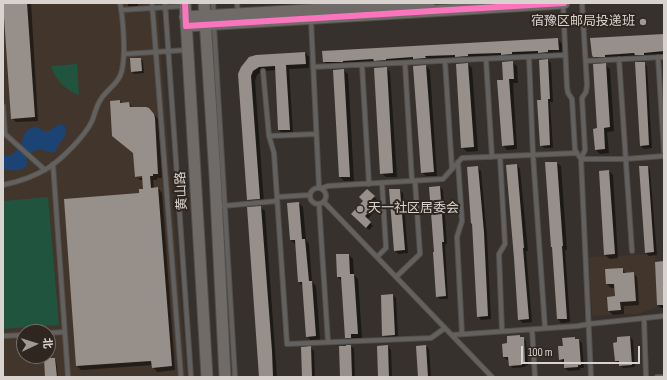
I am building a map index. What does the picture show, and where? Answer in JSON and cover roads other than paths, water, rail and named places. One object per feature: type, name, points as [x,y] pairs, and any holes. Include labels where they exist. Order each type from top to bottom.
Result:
[{"type":"main road","points":[[204,3],[209,20],[221,206],[225,377]]},
{"type":"main road","points":[[185,13],[209,20],[238,13],[429,3]]},
{"type":"main road","points":[[238,13],[311,19],[564,3]]},
{"type":"main road","name":"黄山路","points":[[185,13],[207,377]]},
{"type":"lane","points":[[3,185],[10,184],[45,170],[69,151],[84,134],[92,121],[101,99],[115,84],[120,75],[124,54],[120,3]]},
{"type":"lane","points":[[152,3],[181,377]]},
{"type":"lane","points":[[209,20],[213,3]]},
{"type":"lane","points":[[564,3],[567,87],[568,93],[572,99],[575,150],[581,159]]},
{"type":"lane","points":[[582,3],[587,85],[586,92],[582,98],[585,150],[581,159],[591,377]]},
{"type":"lane","points":[[121,10],[153,8],[165,5],[185,13]]},
{"type":"lane","points":[[165,5],[191,377]]},
{"type":"lane","points":[[311,19],[320,187]]},
{"type":"lane","points":[[124,54],[187,50]]},
{"type":"lane","points":[[313,67],[566,55]]},
{"type":"lane","points":[[529,56],[533,155],[545,328]]},
{"type":"lane","points":[[586,61],[664,56]]},
{"type":"lane","points":[[658,57],[664,151]]},
{"type":"lane","points":[[486,59],[492,157]]},
{"type":"lane","points":[[619,59],[632,251]]},
{"type":"lane","points":[[445,61],[452,169]]},
{"type":"lane","points":[[396,277],[420,254],[405,63]]},
{"type":"lane","points":[[362,65],[368,184]]},
{"type":"lane","points":[[263,71],[269,136],[274,153],[287,344],[431,338],[445,328]]},
{"type":"lane","points":[[3,106],[5,134],[45,170]]},
{"type":"lane","points":[[269,136],[316,134]]},
{"type":"lane","points":[[320,187],[324,189],[327,197],[324,202],[319,204],[314,203],[310,198],[310,193],[314,188],[320,187],[328,186],[443,179],[462,158],[577,153]]},
{"type":"lane","points":[[500,156],[505,244],[499,254],[502,331]]},
{"type":"lane","points":[[581,159],[625,159],[664,156]]},
{"type":"lane","points":[[458,162],[462,221],[457,237],[462,334]]},
{"type":"lane","points":[[53,164],[68,377]]},
{"type":"lane","points":[[377,257],[386,248],[382,183]]},
{"type":"lane","points":[[235,377],[221,206],[310,196]]},
{"type":"lane","points":[[324,202],[492,377]]},
{"type":"lane","points":[[319,204],[328,342]]},
{"type":"lane","points":[[452,335],[578,326],[664,316]]},
{"type":"lane","points":[[644,318],[646,377]]},
{"type":"lane","points":[[532,329],[535,377]]},
{"type":"lane","points":[[56,332],[64,332]]},
{"type":"lane","points":[[3,336],[16,335]]},
{"type":"lane","points":[[657,377],[664,377]]},
{"type":"water","points":[[60,124],[64,125],[66,128],[66,134],[54,152],[36,150],[30,153],[26,158],[27,164],[23,169],[3,169],[3,155],[10,156],[15,152],[27,130],[37,127],[43,131],[47,131]]},
{"type":"place","name":"宿豫区邮局投递班","points":[[643,22]]},
{"type":"place","name":"天一社区居委会","points":[[360,209]]}]
